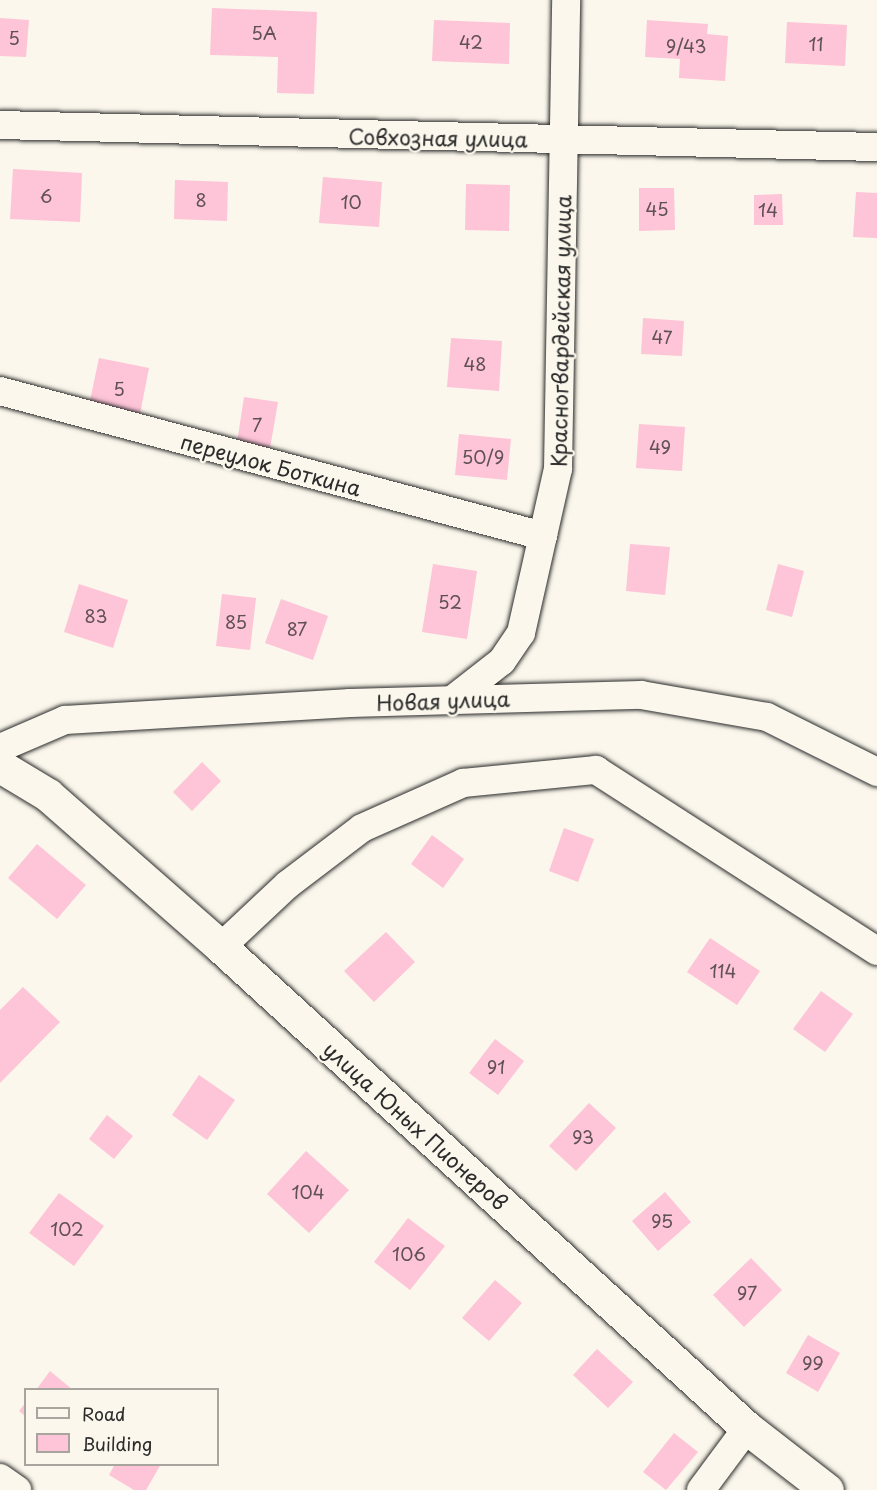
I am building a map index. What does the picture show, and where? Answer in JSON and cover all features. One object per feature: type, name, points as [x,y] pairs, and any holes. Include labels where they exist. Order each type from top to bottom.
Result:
[{"type":"main road","name":"улица Юных Пионеров","points":[[0,766],[48,795],[221,947],[747,1428],[827,1490]]},
{"type":"street","name":"Красногвардейская улица","points":[[452,700],[514,648],[543,536],[560,436],[566,0]]},
{"type":"street","name":"Совхозная улица","points":[[0,125],[877,147]]},
{"type":"street","name":"переулок Боткина","points":[[0,391],[543,536]]},
{"type":"street","name":"Новая улица","points":[[0,748],[65,720],[452,700],[642,695],[767,717],[877,772]]},
{"type":"street","points":[[221,947],[287,885],[362,828],[463,783],[596,770],[877,951]]},
{"type":"street","points":[[701,1490],[747,1428]]},
{"type":"street","points":[[0,1478],[17,1490]]},
{"type":"building","points":[[212,8],[317,12],[314,94],[277,93],[278,57],[210,55]]},
{"type":"building","points":[[0,18],[29,20],[26,57],[0,56]]},
{"type":"building","points":[[434,20],[510,23],[509,64],[432,61]]},
{"type":"building","points":[[647,20],[708,24],[707,34],[728,36],[725,81],[679,78],[680,59],[645,57]]},
{"type":"building","points":[[787,22],[847,25],[845,66],[785,63]]},
{"type":"building","points":[[13,169],[82,173],[80,222],[10,219]]},
{"type":"building","points":[[323,177],[382,182],[379,227],[319,223]]},
{"type":"building","points":[[175,180],[228,182],[227,221],[174,219]]},
{"type":"building","points":[[466,184],[510,185],[509,231],[465,230]]},
{"type":"building","points":[[639,188],[674,188],[675,230],[639,231]]},
{"type":"building","points":[[856,192],[877,193],[877,238],[853,237]]},
{"type":"building","points":[[782,194],[783,225],[754,225],[754,195]]},
{"type":"building","points":[[643,318],[684,321],[682,356],[641,354]]},
{"type":"building","points":[[451,338],[502,341],[499,391],[447,387]]},
{"type":"building","points":[[99,358],[149,368],[139,419],[88,410]]},
{"type":"building","points":[[244,397],[278,402],[269,454],[236,449]]},
{"type":"building","points":[[639,424],[685,427],[682,471],[636,468]]},
{"type":"building","points":[[459,434],[511,439],[507,480],[455,475]]},
{"type":"building","points":[[630,544],[670,547],[665,595],[626,591]]},
{"type":"building","points":[[433,564],[477,571],[467,639],[422,632]]},
{"type":"building","points":[[778,564],[804,571],[792,617],[766,610]]},
{"type":"building","points":[[79,584],[128,600],[113,648],[64,632]]},
{"type":"building","points":[[222,594],[256,598],[250,650],[216,646]]},
{"type":"building","points":[[281,599],[328,616],[313,660],[265,643]]},
{"type":"building","points":[[202,762],[221,781],[192,811],[173,792]]},
{"type":"building","points":[[564,828],[594,839],[578,882],[549,871]]},
{"type":"building","points":[[432,835],[464,859],[443,888],[411,864]]},
{"type":"building","points":[[37,844],[86,885],[57,919],[8,878]]},
{"type":"building","points":[[386,932],[415,962],[374,1002],[344,971]]},
{"type":"building","points":[[710,938],[760,971],[737,1005],[687,972]]},
{"type":"building","points":[[23,987],[60,1022],[0,1083],[0,1010]]},
{"type":"building","points":[[821,991],[853,1014],[825,1052],[793,1029]]},
{"type":"building","points":[[495,1039],[524,1061],[498,1095],[469,1073]]},
{"type":"building","points":[[199,1075],[235,1100],[207,1140],[172,1115]]},
{"type":"building","points":[[589,1103],[616,1128],[576,1171],[549,1146]]},
{"type":"building","points":[[107,1115],[133,1136],[114,1159],[89,1139]]},
{"type":"building","points":[[306,1151],[349,1190],[309,1233],[267,1194]]},
{"type":"building","points":[[665,1192],[691,1222],[658,1251],[632,1221]]},
{"type":"building","points":[[59,1193],[104,1226],[74,1266],[29,1233]]},
{"type":"building","points":[[408,1218],[445,1246],[410,1290],[374,1262]]},
{"type":"building","points":[[751,1258],[782,1290],[744,1327],[713,1295]]},
{"type":"building","points":[[495,1280],[522,1303],[489,1341],[462,1318]]},
{"type":"building","points":[[808,1335],[840,1353],[818,1392],[786,1373]]},
{"type":"building","points":[[597,1349],[633,1382],[608,1408],[573,1375]]},
{"type":"building","points":[[50,1371],[71,1388],[37,1388]]},
{"type":"building","points":[[24,1405],[24,1415],[19,1411]]},
{"type":"building","points":[[674,1433],[698,1452],[666,1490],[643,1472]]},
{"type":"building","points":[[114,1466],[160,1466],[146,1490],[134,1490],[109,1475]]}]
